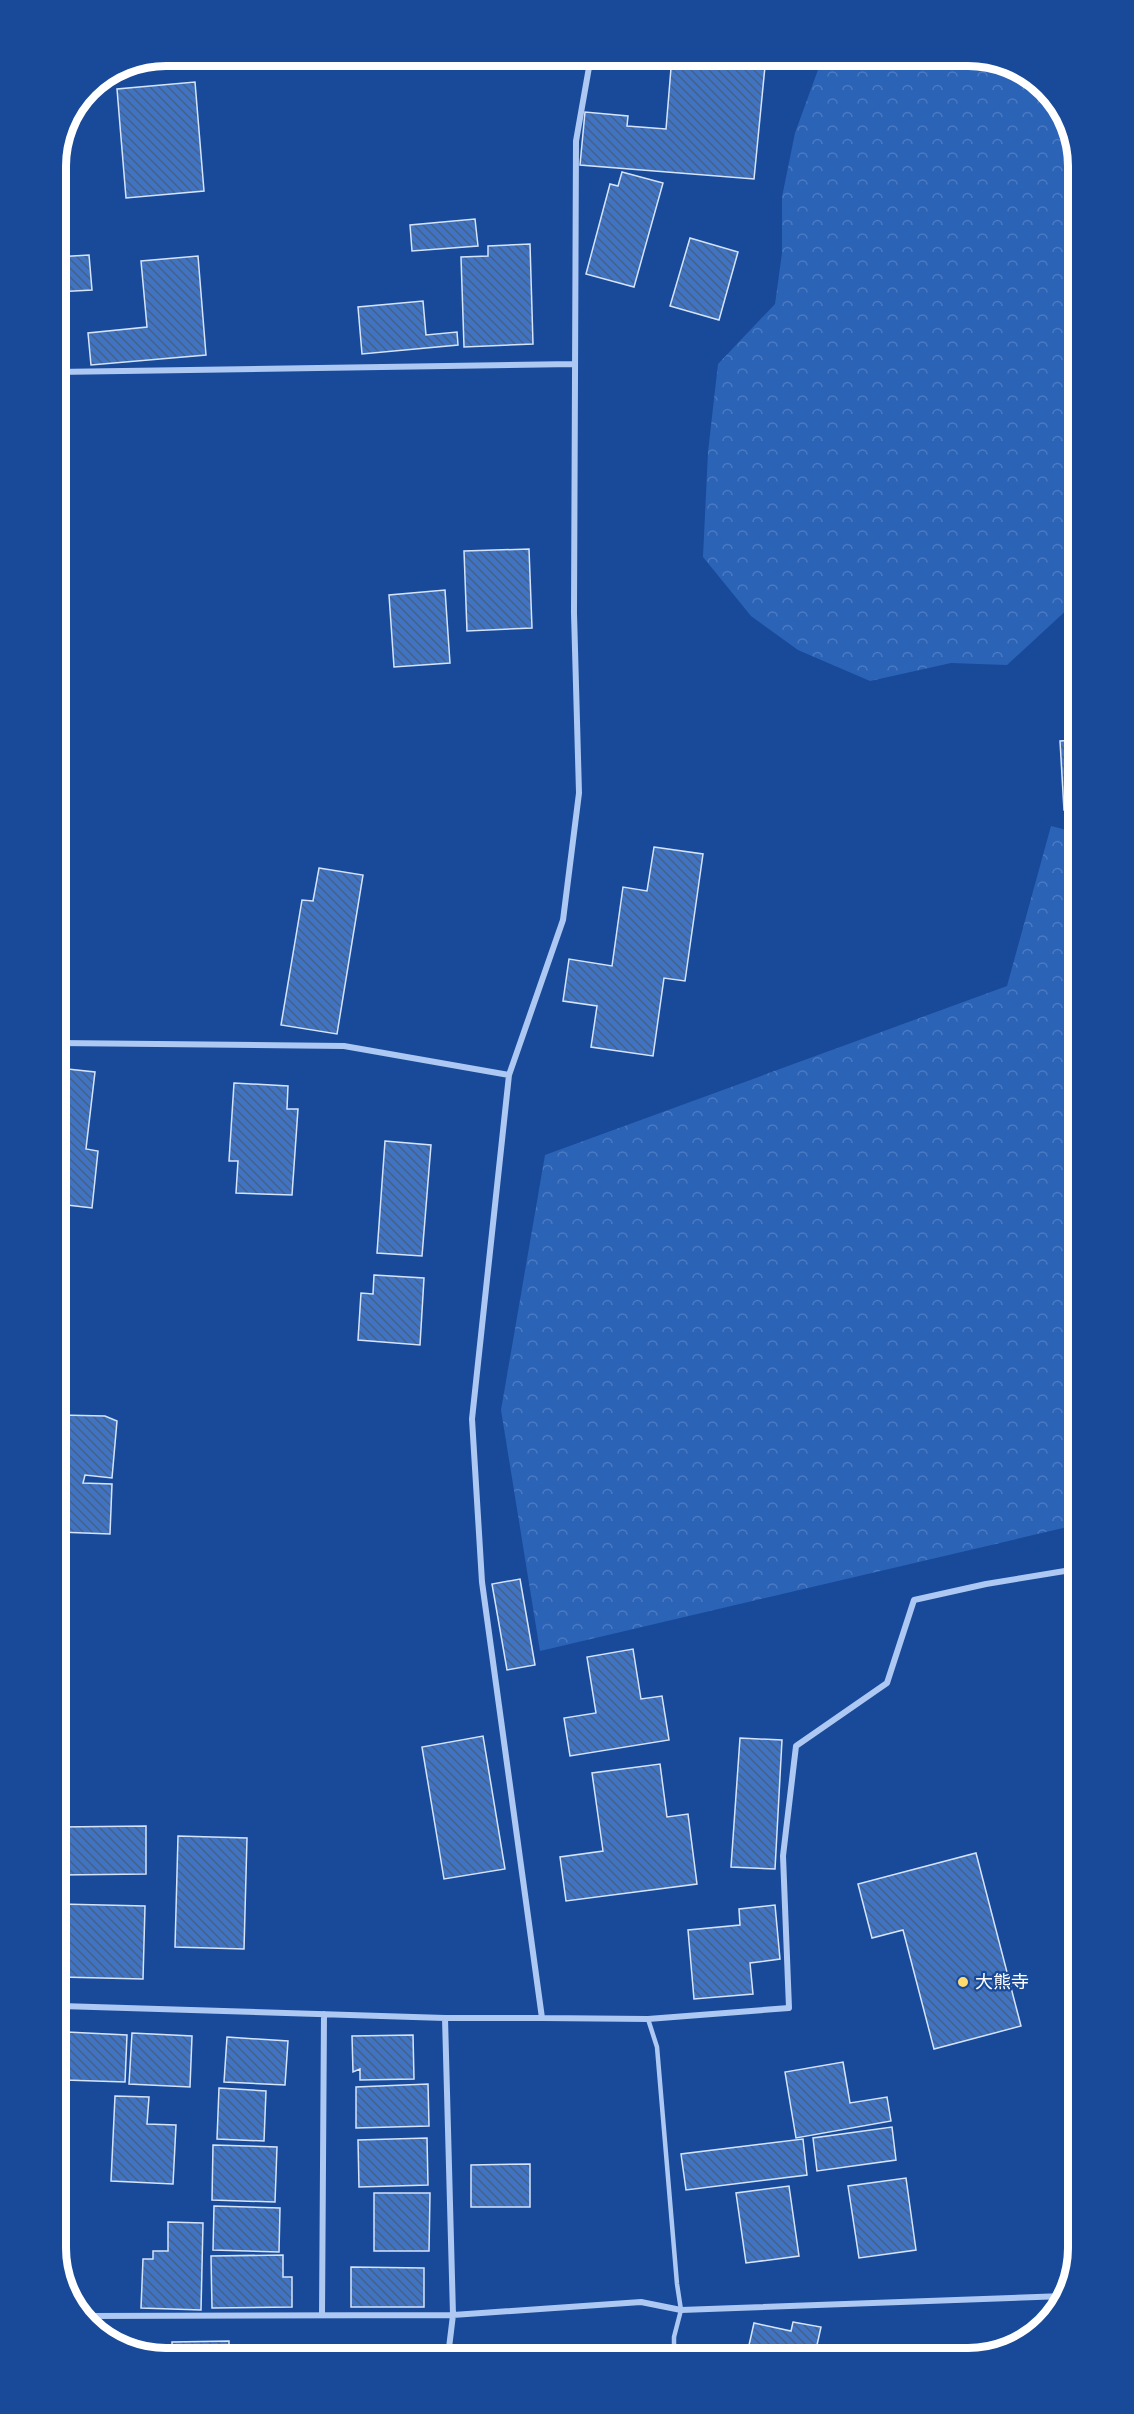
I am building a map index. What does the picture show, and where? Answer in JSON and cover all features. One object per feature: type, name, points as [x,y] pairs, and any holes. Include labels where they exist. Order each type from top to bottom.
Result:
[{"type":"street","points":[[542,2018],[482,1582],[472,1419],[509,1075],[563,920],[579,793],[574,613],[576,141],[589,66]]},
{"type":"street","points":[[66,372],[574,364]]},
{"type":"street","points":[[66,1043],[344,1046],[509,1075]]},
{"type":"street","points":[[66,2006],[444,2018],[648,2019],[789,2008],[783,1856],[796,1746],[887,1683],[914,1600],[986,1584],[1068,1570]]},
{"type":"street","points":[[322,2315],[324,2014]]},
{"type":"street","points":[[444,2018],[453,2315],[449,2348]]},
{"type":"street","points":[[93,2316],[453,2315],[641,2302],[681,2310],[1055,2296]]},
{"type":"lane","points":[[648,2019],[657,2047],[681,2310],[674,2337],[674,2348]]},
{"type":"green space","points":[[819,66],[974,66],[1006,74],[1029,87],[1051,111],[1063,134],[1068,166],[1068,609],[1007,665],[951,663],[870,681],[798,650],[751,616],[703,557],[708,452],[718,364],[775,304],[782,253],[782,197],[795,133]]},
{"type":"green space","points":[[1051,826],[1068,830],[1068,1527],[540,1651],[501,1410],[545,1155],[1007,986]]},
{"type":"building","points":[[671,66],[765,66],[754,179],[580,165],[585,112],[628,116],[627,126],[666,129]]},
{"type":"building","points":[[195,82],[204,191],[126,198],[117,89]]},
{"type":"building","points":[[622,172],[663,183],[634,287],[586,274],[610,184],[618,186]]},
{"type":"building","points":[[475,219],[478,246],[412,251],[410,225]]},
{"type":"building","points":[[690,238],[738,252],[719,320],[670,306]]},
{"type":"building","points":[[530,244],[533,344],[464,347],[461,257],[488,256],[488,246]]},
{"type":"building","points":[[89,255],[92,290],[66,291],[66,256]]},
{"type":"building","points":[[198,256],[206,355],[91,365],[88,333],[147,327],[141,261]]},
{"type":"building","points":[[423,301],[426,335],[457,332],[458,345],[362,354],[358,307]]},
{"type":"building","points":[[529,549],[532,628],[467,631],[464,551]]},
{"type":"building","points":[[445,590],[450,663],[394,667],[389,595]]},
{"type":"building","points":[[1068,740],[1068,810],[1064,810],[1060,741]]},
{"type":"building","points":[[654,847],[703,854],[685,981],[664,978],[653,1056],[591,1047],[597,1006],[563,1001],[569,959],[612,966],[623,887],[647,891]]},
{"type":"building","points":[[319,868],[363,875],[337,1034],[281,1025],[302,900],[313,901]]},
{"type":"building","points":[[66,1069],[95,1072],[86,1149],[98,1151],[92,1208],[66,1205]]},
{"type":"building","points":[[234,1083],[288,1086],[287,1109],[298,1109],[292,1195],[236,1193],[238,1161],[229,1161]]},
{"type":"building","points":[[385,1141],[431,1145],[422,1256],[377,1253]]},
{"type":"building","points":[[374,1275],[424,1278],[420,1345],[358,1340],[361,1293],[373,1294]]},
{"type":"building","points":[[66,1415],[105,1416],[117,1421],[112,1478],[85,1475],[83,1483],[112,1484],[110,1534],[66,1532]]},
{"type":"building","points":[[520,1579],[535,1665],[507,1670],[492,1584]]},
{"type":"building","points":[[633,1649],[641,1699],[662,1696],[669,1740],[570,1756],[564,1718],[596,1713],[587,1657]]},
{"type":"building","points":[[483,1736],[505,1869],[444,1879],[422,1747]]},
{"type":"building","points":[[740,1738],[782,1740],[775,1869],[731,1867]]},
{"type":"building","points":[[660,1764],[667,1817],[688,1814],[697,1884],[566,1901],[560,1857],[603,1851],[592,1773]]},
{"type":"building","points":[[146,1826],[146,1874],[66,1875],[66,1827]]},
{"type":"building","points":[[178,1836],[247,1838],[244,1949],[175,1947]]},
{"type":"building","name":"大熊寺","points":[[976,1853],[1021,2026],[934,2049],[903,1930],[872,1938],[858,1884]]},
{"type":"building","points":[[66,1904],[145,1906],[143,1979],[66,1977]]},
{"type":"building","points":[[775,1905],[780,1959],[750,1963],[753,1994],[694,1999],[688,1930],[740,1925],[739,1909]]},
{"type":"building","points":[[67,2032],[127,2035],[125,2082],[66,2080]]},
{"type":"building","points":[[132,2033],[192,2036],[190,2087],[129,2084]]},
{"type":"building","points":[[413,2035],[414,2079],[360,2080],[360,2069],[353,2072],[352,2036]]},
{"type":"building","points":[[227,2037],[288,2041],[285,2085],[224,2082]]},
{"type":"building","points":[[843,2062],[850,2103],[887,2097],[891,2121],[796,2138],[785,2072]]},
{"type":"building","points":[[428,2084],[429,2126],[356,2128],[356,2087]]},
{"type":"building","points":[[219,2088],[266,2091],[264,2141],[217,2139]]},
{"type":"building","points":[[115,2096],[149,2097],[147,2124],[176,2125],[173,2184],[111,2181]]},
{"type":"building","points":[[892,2127],[896,2160],[817,2171],[813,2138]]},
{"type":"building","points":[[427,2138],[428,2185],[359,2187],[358,2140]]},
{"type":"building","points":[[803,2139],[807,2175],[686,2190],[681,2154]]},
{"type":"building","points":[[213,2145],[277,2147],[275,2202],[212,2200]]},
{"type":"building","points":[[530,2164],[530,2207],[471,2207],[471,2165]]},
{"type":"building","points":[[906,2178],[916,2250],[859,2258],[848,2186]]},
{"type":"building","points":[[789,2186],[799,2256],[746,2263],[736,2193]]},
{"type":"building","points":[[374,2193],[430,2193],[429,2251],[374,2251]]},
{"type":"building","points":[[214,2206],[280,2208],[279,2252],[213,2250]]},
{"type":"building","points":[[168,2222],[203,2223],[201,2310],[141,2308],[143,2259],[153,2259],[153,2251],[168,2251]]},
{"type":"building","points":[[283,2255],[283,2277],[292,2277],[292,2307],[212,2308],[211,2256]]},
{"type":"building","points":[[351,2267],[424,2268],[424,2307],[351,2307]]},
{"type":"building","points":[[793,2322],[821,2327],[816,2348],[748,2348],[754,2323],[791,2331]]},
{"type":"building","points":[[229,2341],[229,2348],[172,2348],[172,2342]]},
{"type":"place","name":"大熊寺","points":[[963,1982]]}]
